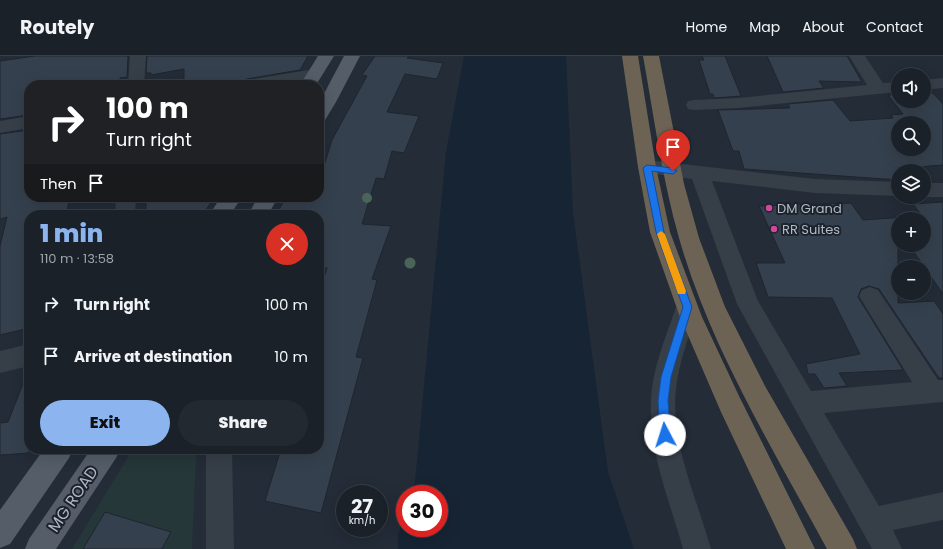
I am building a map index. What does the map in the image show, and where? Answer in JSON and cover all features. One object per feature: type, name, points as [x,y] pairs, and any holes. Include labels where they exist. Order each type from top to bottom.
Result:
[{"type":"highway","points":[[630,56],[647,168],[660,232],[687,307],[730,404],[802,549]]},
{"type":"highway","points":[[651,56],[673,171],[689,238],[714,308],[756,394],[843,549]]},
{"type":"main road","points":[[311,79],[326,56]]},
{"type":"main road","points":[[324,108],[352,56]]},
{"type":"main road","points":[[0,534],[56,454]]},
{"type":"main road","name":"MG ROAD","points":[[39,549],[104,454]]},
{"type":"street","points":[[136,80],[138,56]]},
{"type":"street","points":[[857,56],[878,89]]},
{"type":"street","points":[[300,80],[311,79]]},
{"type":"street","points":[[931,84],[943,83]]},
{"type":"street","points":[[694,105],[738,103],[891,88]]},
{"type":"street","points":[[0,127],[24,123]]},
{"type":"street","points":[[647,168],[815,186],[891,189]]},
{"type":"street","points":[[700,174],[748,304],[888,549]]},
{"type":"street","points":[[931,190],[943,190]]},
{"type":"street","points":[[805,403],[937,391],[870,296]]},
{"type":"street","points":[[687,307],[666,377],[663,401],[665,435],[697,549]]},
{"type":"street","points":[[0,362],[24,357]]},
{"type":"street","points":[[219,454],[220,549]]},
{"type":"street","points":[[872,521],[943,506]]},
{"type":"shaded area","points":[[130,454],[196,454],[192,549],[72,549]]},
{"type":"water","points":[[464,56],[566,56],[573,213],[608,472],[634,549],[398,549],[398,537],[448,537],[448,485],[414,485],[446,152]]},
{"type":"building","points":[[35,56],[128,56],[127,77],[120,78],[120,80],[24,80],[24,116],[0,119],[0,61]]},
{"type":"building","points":[[147,56],[308,56],[300,70],[241,80],[184,80],[184,69],[151,75],[151,73],[146,73]]},
{"type":"building","points":[[375,56],[409,56],[407,58],[443,63],[437,79],[405,74],[387,112],[419,116],[404,153],[392,151],[384,179],[376,178],[362,224],[391,226],[372,279],[377,280],[356,357],[363,358],[321,513],[265,501],[279,454],[324,454],[324,277],[327,268],[324,268],[324,210],[279,210],[283,202],[324,202],[324,166],[332,140],[367,76],[362,75]]},
{"type":"building","points":[[702,56],[725,56],[741,96],[714,98],[713,94],[710,94],[699,60],[704,60]]},
{"type":"building","points":[[767,56],[847,56],[862,82],[819,81],[824,88],[783,92]]},
{"type":"building","points":[[931,93],[933,93],[943,104],[943,165],[931,166],[931,164],[891,164],[891,180],[744,169],[739,151],[733,151],[718,110],[790,108],[788,104],[833,100],[850,121],[891,118],[891,156],[931,156],[931,116],[891,115],[903,114],[898,108],[931,108]]},
{"type":"building","points":[[24,131],[24,202],[68,202],[68,210],[24,210],[24,329],[0,335],[0,246],[7,217],[0,219],[0,134]]},
{"type":"building","points":[[146,202],[211,202],[206,210],[146,210]]},
{"type":"building","points":[[943,202],[943,294],[931,277],[931,260],[919,260],[914,252],[931,252],[931,212],[919,212],[913,204]]},
{"type":"building","points":[[851,203],[863,220],[891,218],[891,252],[898,252],[898,260],[891,260],[891,300],[898,300],[898,303],[934,301],[943,314],[943,378],[939,378],[879,289],[869,286],[861,289],[858,297],[903,370],[839,373],[847,386],[824,388],[815,374],[808,374],[806,364],[860,354],[832,298],[768,297],[756,263],[785,263],[759,206]]},
{"type":"building","points":[[24,381],[24,453],[0,455],[0,423],[8,422]]},
{"type":"building","points":[[105,512],[171,532],[162,549],[83,549]]},
{"type":"slow traffic","points":[[661,234],[681,291]]},
{"type":"place","name":"DM Grand","points":[[769,208]]},
{"type":"place","name":"RR Suites","points":[[774,229]]},
{"type":"route","points":[[665,435],[663,401],[666,377],[687,307],[660,232],[647,168],[673,171]]}]
